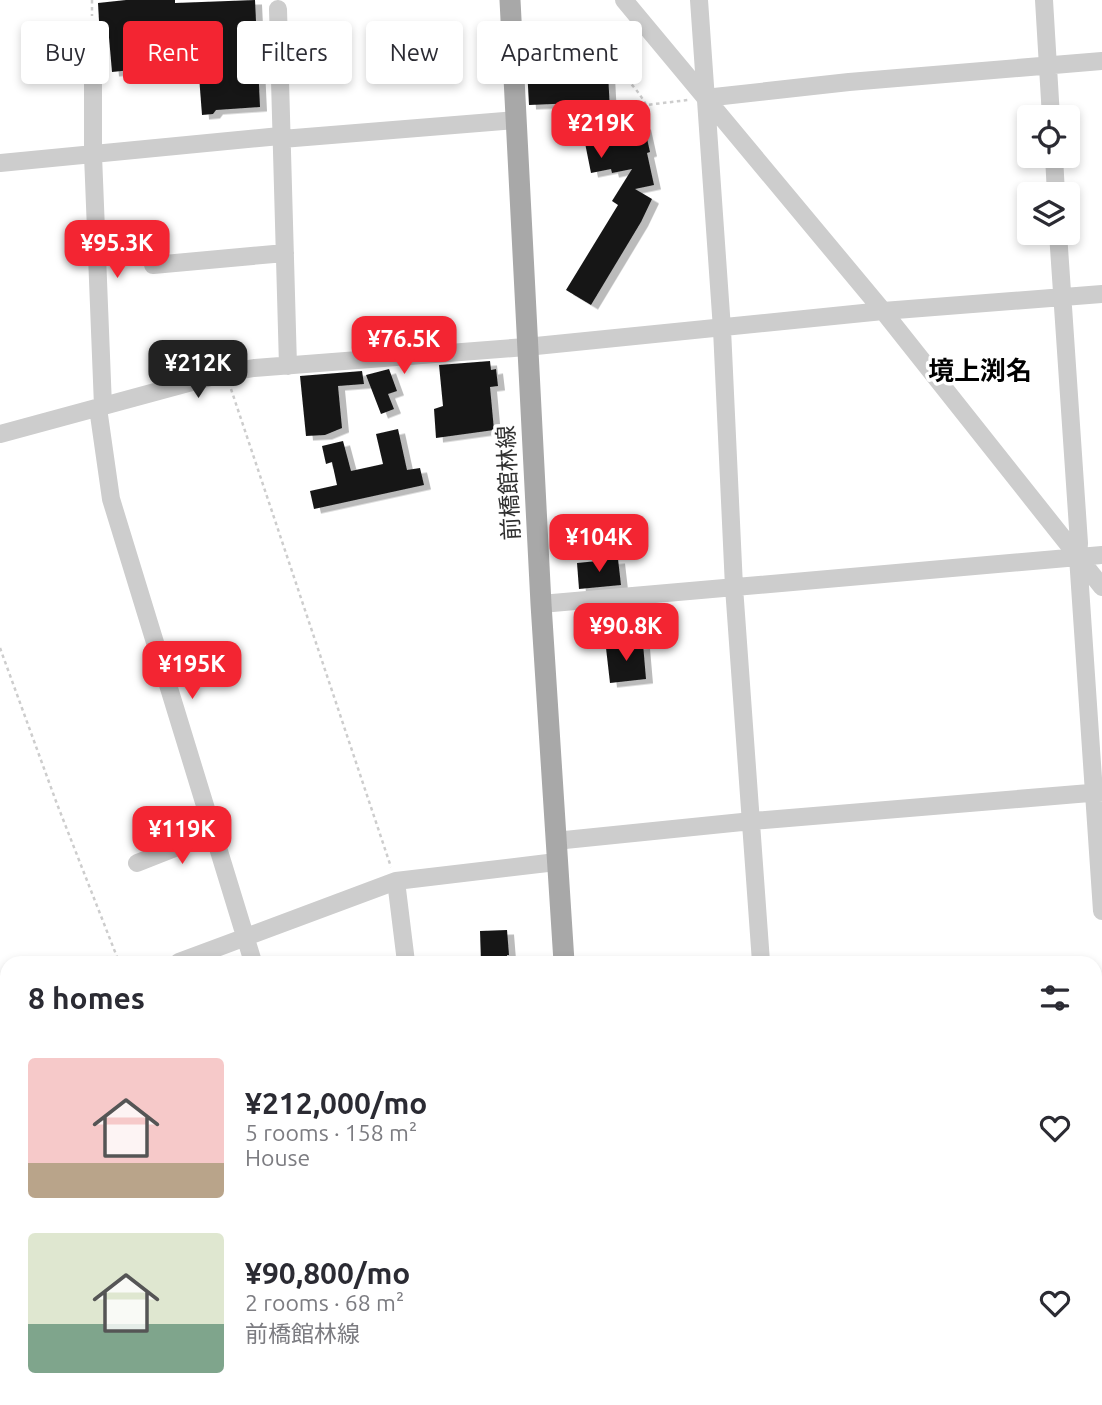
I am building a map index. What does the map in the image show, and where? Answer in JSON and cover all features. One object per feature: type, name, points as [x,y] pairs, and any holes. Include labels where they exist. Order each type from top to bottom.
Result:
[{"type":"main road","name":"前橋館林線","points":[[510,0],[511,21]]},
{"type":"main road","name":"前橋館林線","points":[[513,84],[526,347],[564,956]]},
{"type":"street","points":[[624,0],[883,311],[1102,587]]},
{"type":"street","points":[[699,0],[722,329],[734,587],[761,956]]},
{"type":"street","points":[[1044,0],[1050,105]]},
{"type":"street","points":[[278,9],[288,366]]},
{"type":"street","points":[[705,99],[849,82],[1102,61]]},
{"type":"street","points":[[93,84],[100,407],[111,499],[251,956]]},
{"type":"street","points":[[0,163],[281,137],[515,120]]},
{"type":"street","points":[[1059,245],[1079,543],[1077,557],[1098,792],[1102,911]]},
{"type":"street","points":[[153,265],[285,253]]},
{"type":"street","points":[[0,434],[225,373],[254,368],[526,347],[883,311],[1102,294]]},
{"type":"street","points":[[541,604],[1102,555]]},
{"type":"street","points":[[196,956],[396,881],[556,851],[752,821],[1098,792]]},
{"type":"street","points":[[137,863],[213,833]]},
{"type":"street","points":[[396,881],[405,956]]},
{"type":"path","points":[[630,84],[639,92],[646,105],[705,99]]},
{"type":"path","points":[[225,373],[396,881]]},
{"type":"path","points":[[0,648],[117,956]]},
{"type":"building","points":[[126,0],[175,0],[175,3],[255,0],[256,21],[237,21],[237,84],[259,84],[260,107],[216,110],[213,114],[202,115],[200,84],[223,84],[223,21],[123,21],[123,71],[112,72],[109,21],[99,21],[98,3]]},
{"type":"building","points":[[528,84],[609,84],[610,111],[636,107],[641,125],[644,125],[654,185],[635,189],[652,199],[591,305],[566,290],[618,205],[612,201],[632,169],[591,173],[577,103],[529,105]]},
{"type":"building","points":[[490,361],[491,370],[496,369],[498,386],[490,387],[494,430],[436,438],[434,409],[443,406],[439,365]]},
{"type":"building","points":[[389,369],[397,391],[388,394],[394,409],[381,414],[366,375]]},
{"type":"building","points":[[362,371],[364,384],[338,386],[342,428],[325,435],[306,436],[300,376]]},
{"type":"building","points":[[398,429],[407,470],[420,468],[424,485],[314,509],[310,491],[337,485],[332,462],[326,464],[322,446],[343,441],[351,471],[383,464],[376,434]]},
{"type":"building","points":[[618,559],[621,585],[579,589],[577,563]]},
{"type":"building","points":[[643,644],[646,679],[610,683],[606,648]]},
{"type":"building","points":[[507,930],[509,955],[481,956],[480,931]]},
{"type":"district","name":"境上渕名","points":[[980,370]]}]
